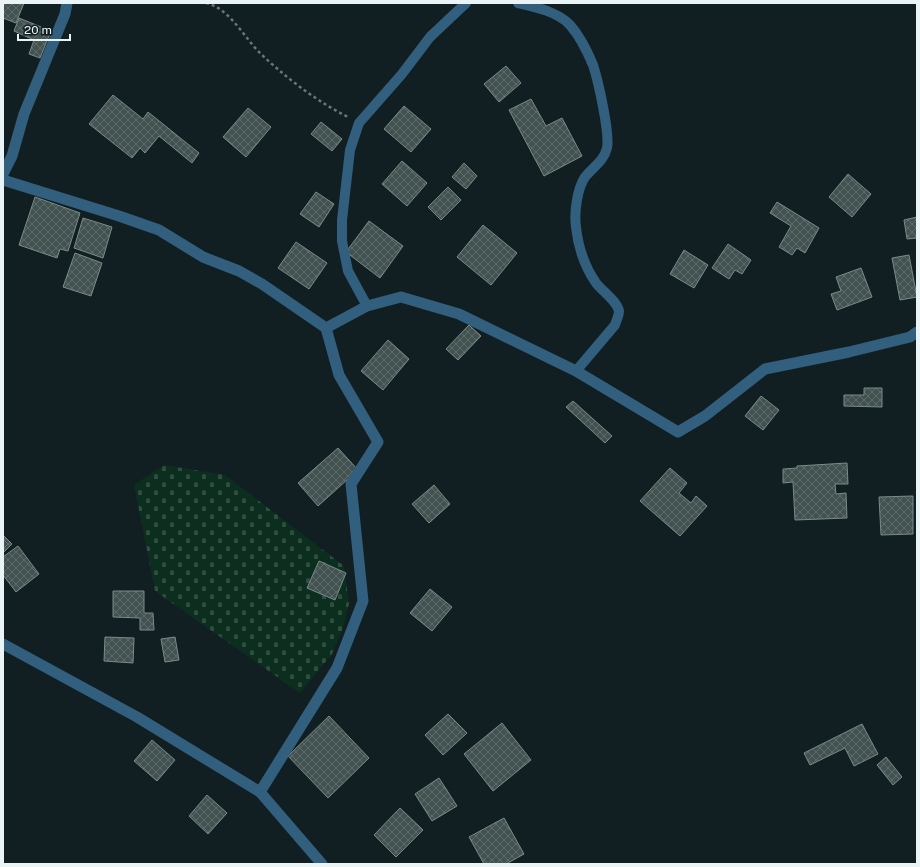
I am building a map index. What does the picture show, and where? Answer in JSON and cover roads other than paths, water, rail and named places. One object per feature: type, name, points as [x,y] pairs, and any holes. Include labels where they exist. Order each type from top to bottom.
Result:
[{"type":"street","points":[[3,174],[12,156],[24,114],[65,14],[67,3]]},
{"type":"street","points":[[3,180],[159,230],[204,257],[239,271],[262,284],[326,328],[339,375],[378,442],[351,484],[363,601],[337,668],[260,792]]},
{"type":"street","points":[[326,328],[367,306],[401,297],[458,314],[576,371],[678,432],[705,416],[765,369],[848,352],[910,337],[917,332]]},
{"type":"street","points":[[3,644],[137,717],[260,792],[322,864]]},
{"type":"lane","points":[[367,306],[348,271],[342,241],[342,220],[350,150],[359,123],[402,74],[430,38],[466,3]]},
{"type":"lane","points":[[518,3],[553,13],[570,25],[583,45],[593,65],[604,116],[607,140],[606,149],[602,159],[584,178],[577,198],[576,227],[588,271],[597,285],[619,310],[615,325],[576,371]]}]
